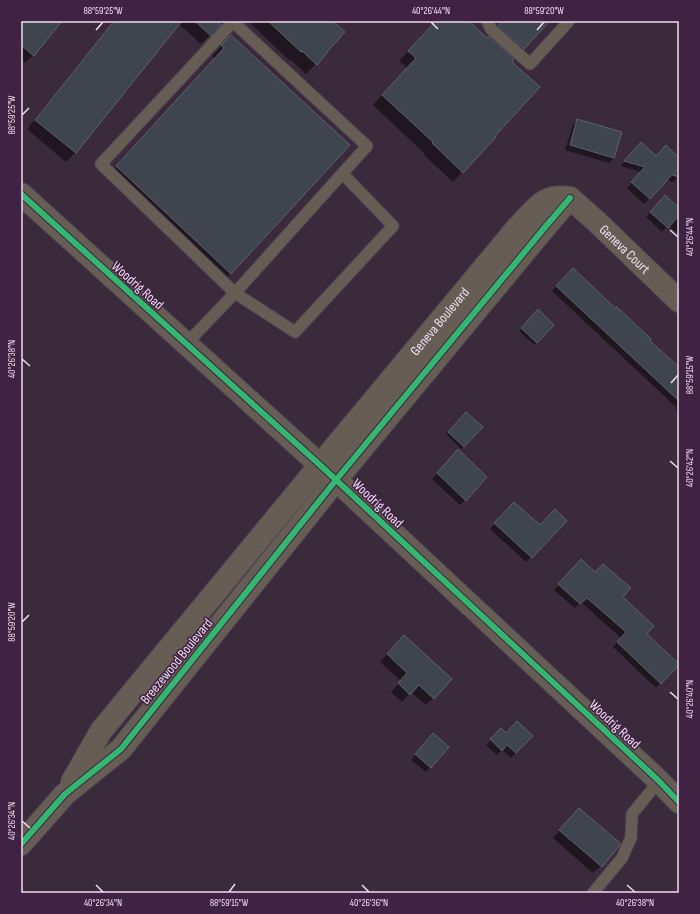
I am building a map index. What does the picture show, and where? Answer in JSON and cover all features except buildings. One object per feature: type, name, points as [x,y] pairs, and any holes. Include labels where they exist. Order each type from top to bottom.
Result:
[{"type":"street","name":"Woodrig Road","points":[[21,194],[320,465],[659,781],[679,802]]},
{"type":"street","name":"Geneva Boulevard","points":[[320,465],[517,228],[545,201],[556,198],[570,198]]},
{"type":"street","name":"Geneva Court","points":[[570,198],[679,301]]},
{"type":"street","name":"Breezewood Boulevard","points":[[21,844],[65,794],[121,748],[336,480],[570,198]]},
{"type":"street","name":"Breezewood Boulevard","points":[[65,794],[101,730],[320,465]]},
{"type":"street","name":"Breezewood Boulevard","points":[[184,631],[203,646]]},
{"type":"lane","points":[[487,21],[491,29],[530,64],[569,21]]},
{"type":"lane","points":[[186,344],[235,292],[343,174],[367,146],[233,22],[101,164],[235,292],[295,332],[393,226],[343,174]]},
{"type":"lane","points":[[593,893],[622,858],[631,838],[632,814],[659,781]]},
{"type":"cycle path","points":[[21,194],[320,465],[659,781],[679,802]]},
{"type":"cycle path","points":[[21,844],[65,794],[121,749],[336,480],[570,198]]}]
